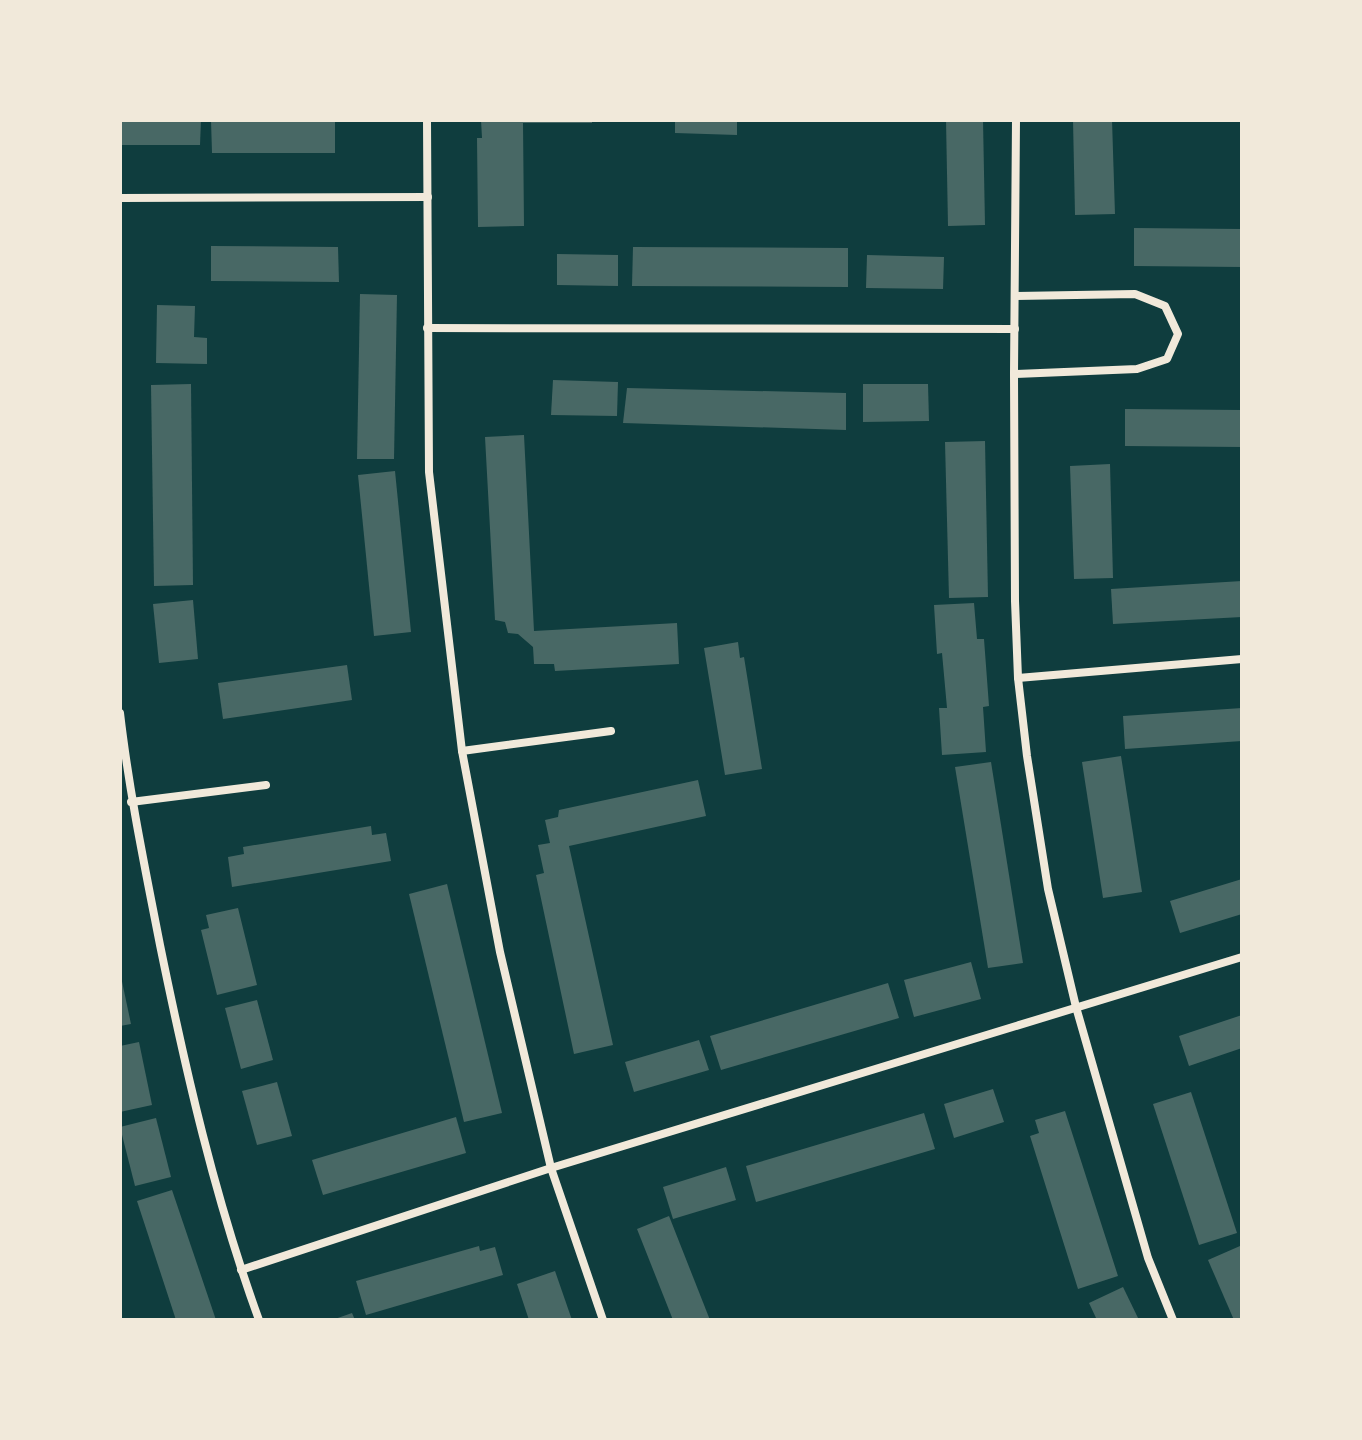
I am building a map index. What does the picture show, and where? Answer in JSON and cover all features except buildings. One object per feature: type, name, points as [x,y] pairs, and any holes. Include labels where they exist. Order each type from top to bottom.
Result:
[{"type":"street","points":[[427,120],[429,472],[462,751],[500,952],[551,1168],[603,1320]]},
{"type":"street","points":[[1016,120],[1014,374],[1018,678],[1027,756],[1048,889],[1076,1007],[1148,1258],[1173,1320]]},
{"type":"street","points":[[120,198],[428,197]]},
{"type":"street","points":[[1014,374],[1137,369],[1167,359],[1178,334],[1165,306],[1135,294],[1016,296]]},
{"type":"street","points":[[427,328],[1015,329]]},
{"type":"street","points":[[1018,678],[1242,659]]},
{"type":"street","points":[[120,713],[123,774],[184,1062],[241,1270],[259,1320]]},
{"type":"street","points":[[462,751],[611,731]]},
{"type":"street","points":[[131,802],[266,785]]},
{"type":"street","points":[[241,1270],[551,1168],[1242,957]]}]
